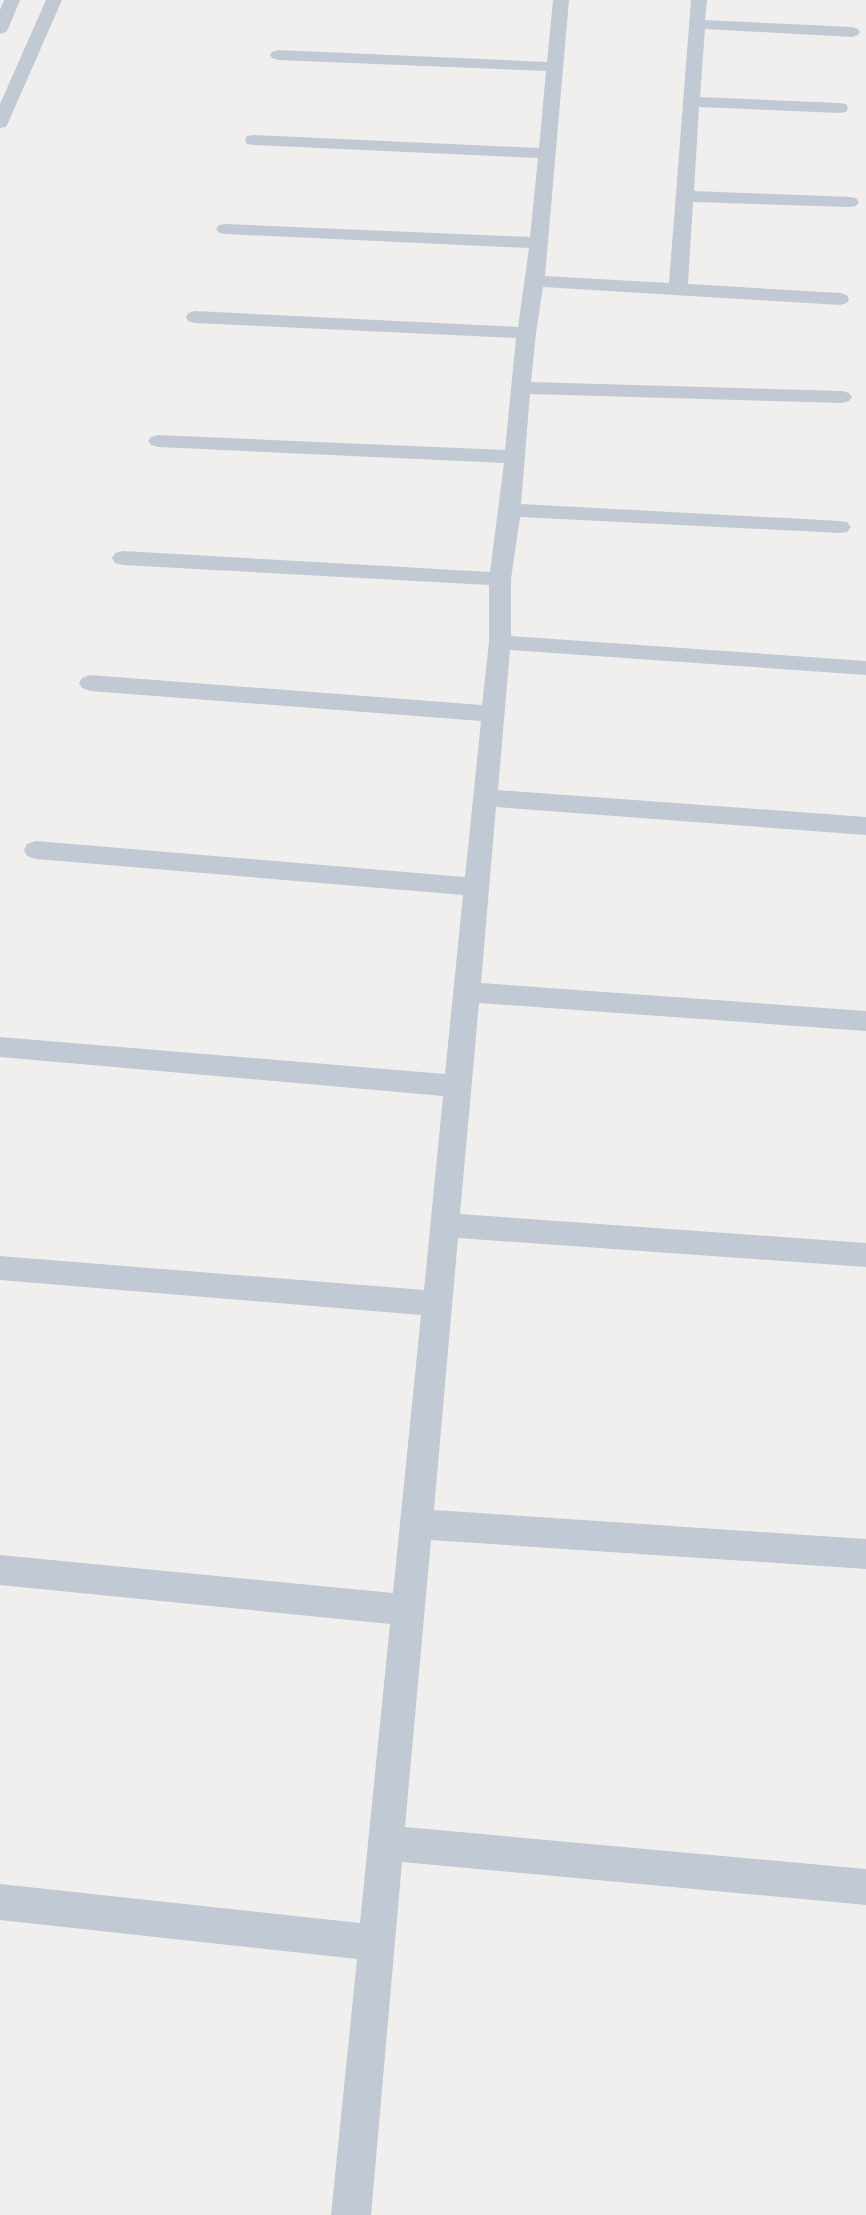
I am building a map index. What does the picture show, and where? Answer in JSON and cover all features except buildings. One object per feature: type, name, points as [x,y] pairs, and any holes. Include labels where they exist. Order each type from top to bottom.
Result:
[{"type":"street","points":[[0,29],[12,0]]},
{"type":"street","points":[[0,123],[54,0]]},
{"type":"street","points":[[351,2215],[500,642],[500,579],[510,510],[526,333],[535,281],[561,0]]},
{"type":"street","points":[[678,289],[699,0]]},
{"type":"street","points":[[697,24],[852,32]]},
{"type":"street","points":[[278,55],[554,67]]},
{"type":"street","points":[[691,102],[840,108]]},
{"type":"street","points":[[253,140],[546,152]]},
{"type":"street","points":[[685,196],[850,202]]},
{"type":"street","points":[[225,229],[538,243]]},
{"type":"street","points":[[535,281],[840,299]]},
{"type":"street","points":[[195,317],[526,333]]},
{"type":"street","points":[[520,388],[842,397]]},
{"type":"street","points":[[158,441],[514,457]]},
{"type":"street","points":[[510,510],[840,526]]},
{"type":"street","points":[[123,558],[500,579]]},
{"type":"street","points":[[500,642],[866,668]]},
{"type":"street","points":[[90,683],[493,714]]},
{"type":"street","points":[[485,798],[866,826]]},
{"type":"street","points":[[36,850],[477,887]]},
{"type":"street","points":[[466,992],[866,1021]]},
{"type":"street","points":[[0,1047],[458,1086]]},
{"type":"street","points":[[444,1225],[866,1255]]},
{"type":"street","points":[[0,1268],[438,1304]]},
{"type":"street","points":[[417,1524],[866,1554]]},
{"type":"street","points":[[0,1570],[408,1610]]},
{"type":"street","points":[[386,1843],[866,1887]]},
{"type":"street","points":[[0,1902],[376,1943]]}]
